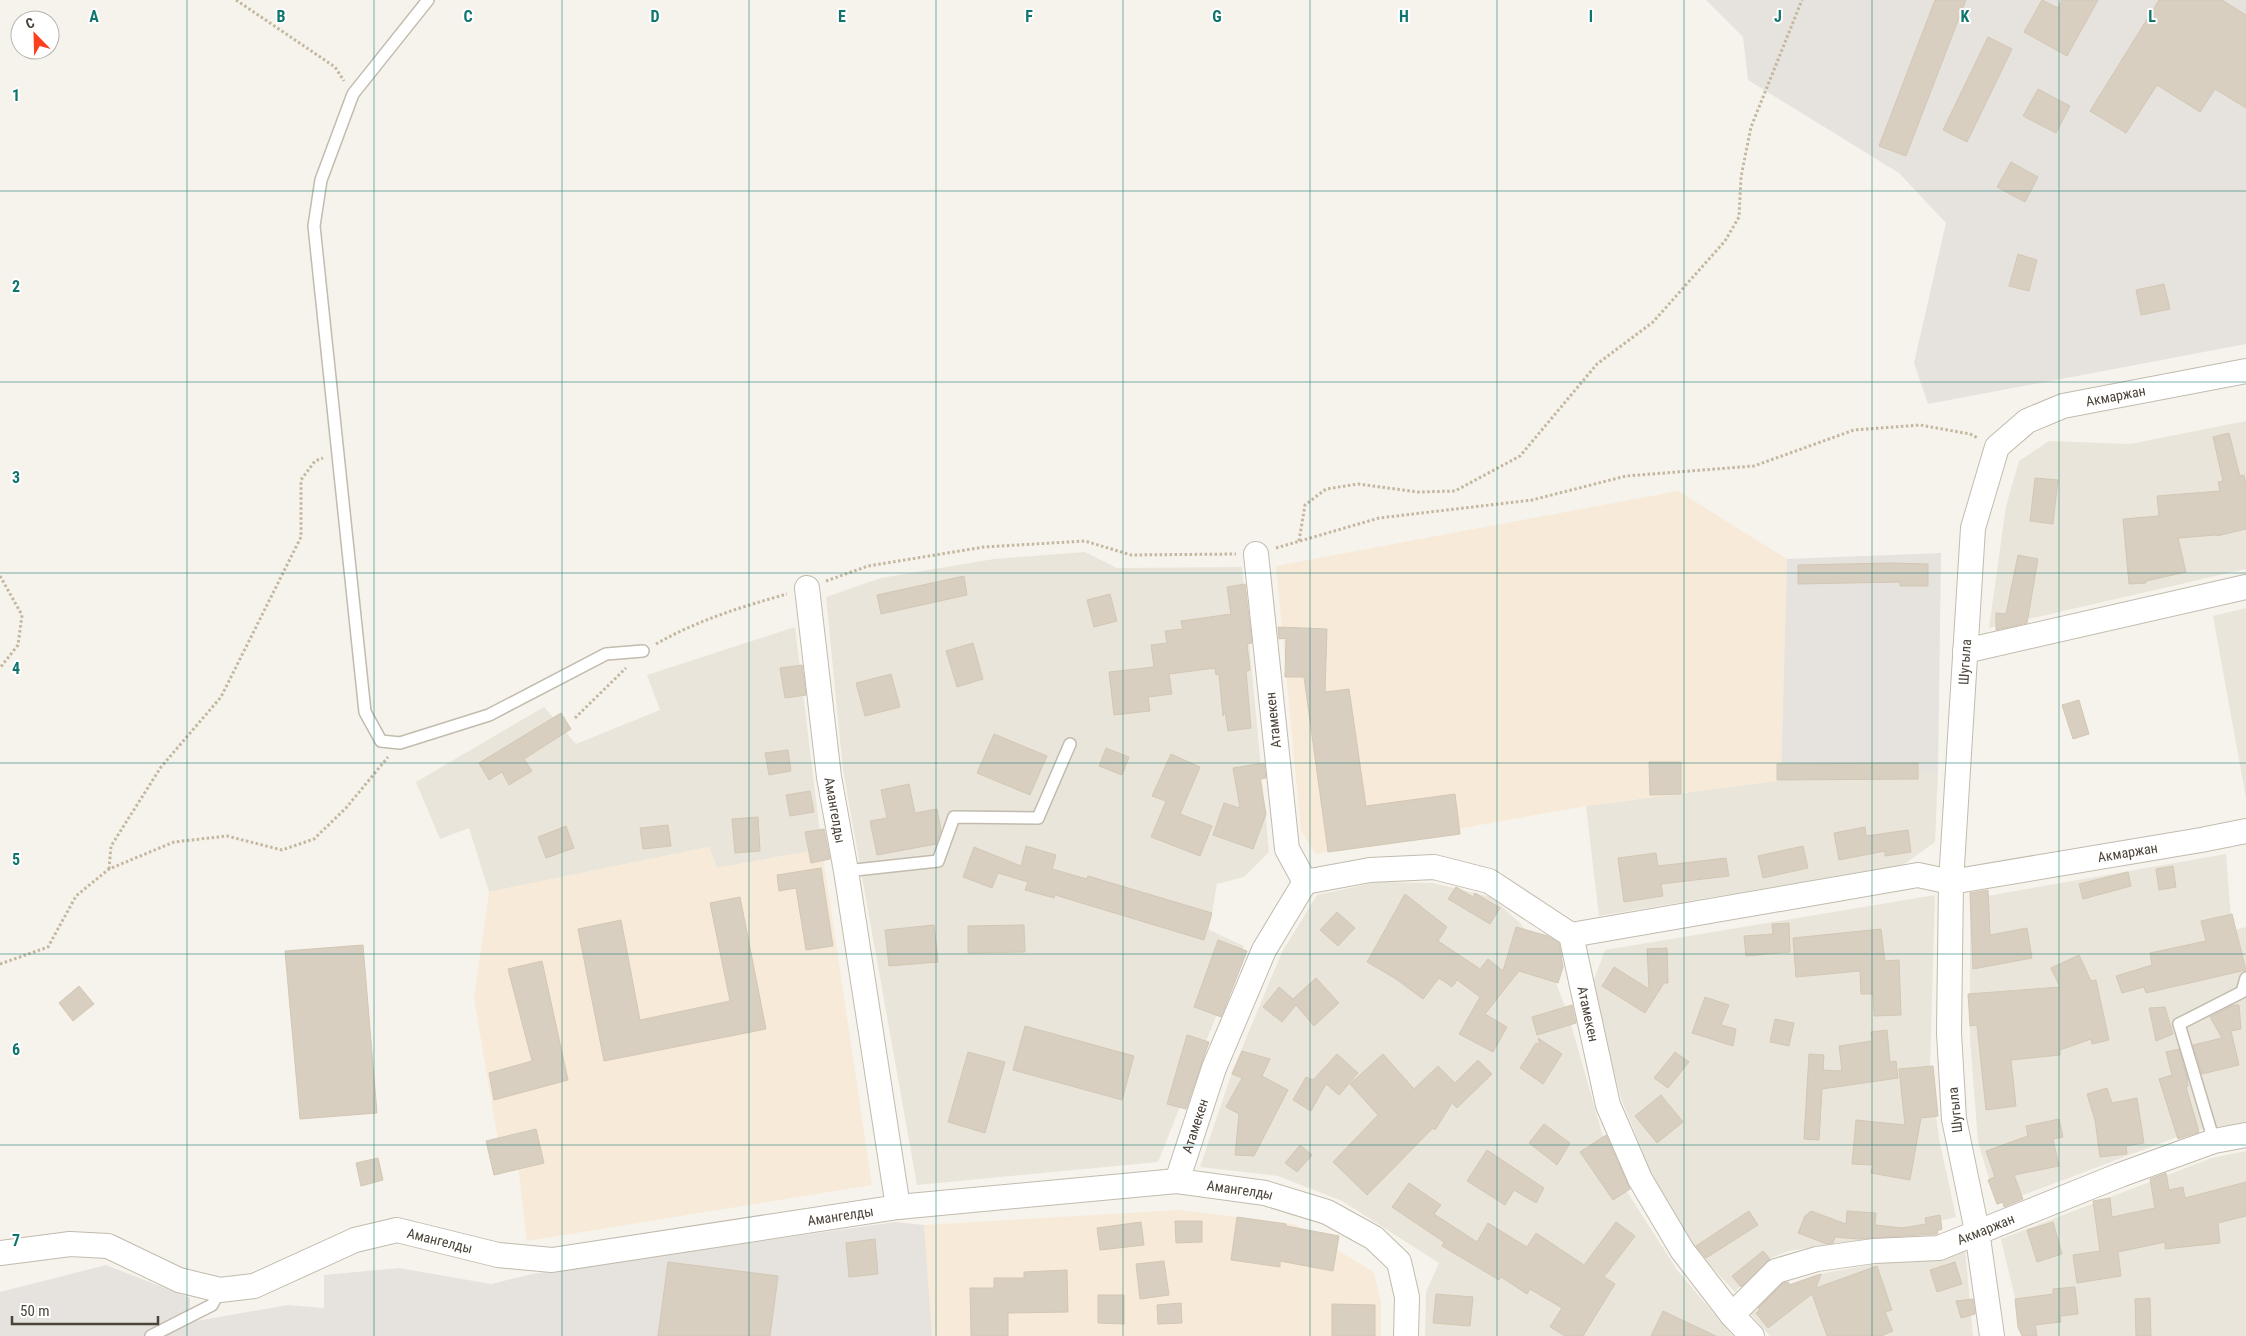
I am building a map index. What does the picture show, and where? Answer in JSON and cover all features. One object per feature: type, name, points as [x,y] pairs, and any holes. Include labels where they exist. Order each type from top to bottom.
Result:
[{"type":"street","name":"Акмаржан","points":[[1997,447],[2027,421],[2063,406],[2246,371]]},
{"type":"street","name":"Шугыла","points":[[1992,1336],[1977,1231],[1954,1118],[1949,1033],[1950,882],[1973,528],[1997,447]]},
{"type":"street","name":"Атамекен","points":[[1177,1181],[1214,1068],[1264,950],[1305,882],[1287,848],[1256,554]]},
{"type":"street","points":[[1964,651],[2246,587]]},
{"type":"street","name":"Амангелды","points":[[807,588],[829,777],[846,871],[898,1207]]},
{"type":"street","name":"Акмаржан","points":[[1950,882],[2201,840],[2246,830]]},
{"type":"street","points":[[1305,882],[1370,870],[1434,867],[1490,880],[1571,935],[1918,875],[1950,882]]},
{"type":"street","name":"Атамекен","points":[[1571,935],[1608,1105],[1640,1179],[1682,1250],[1732,1315],[1752,1336]]},
{"type":"street","name":"Акмаржан","points":[[1732,1315],[1776,1271],[1818,1259],[1874,1251],[1939,1248],[1977,1231],[2214,1141],[2246,1135]]},
{"type":"street","name":"Амангелды","points":[[0,1253],[70,1244],[108,1246],[179,1280],[220,1290],[254,1286],[355,1240],[397,1230],[498,1256],[552,1260],[898,1207],[1177,1181],[1265,1193],[1327,1212],[1374,1238],[1399,1262],[1407,1297],[1406,1336]]},
{"type":"lane","points":[[428,0],[353,94],[321,180],[314,226],[365,712],[380,741],[400,743],[489,715],[606,654],[643,651]]},
{"type":"lane","points":[[846,871],[938,861],[954,817],[1038,818],[1070,744]]},
{"type":"lane","points":[[2214,1141],[2179,1024],[2242,992],[2246,978]]},
{"type":"lane","points":[[151,1336],[212,1305],[220,1290]]},
{"type":"path","points":[[236,0],[335,67],[353,94]]},
{"type":"path","points":[[1299,541],[1305,505],[1326,489],[1358,484],[1418,492],[1455,491],[1520,456],[1597,364],[1653,322],[1725,241],[1739,217],[1741,177],[1751,126],[1802,0]]},
{"type":"path","points":[[575,718],[643,651],[685,627],[728,610],[807,588],[868,566],[984,546],[1086,540],[1131,555],[1256,554],[1379,518],[1532,500],[1626,476],[1754,466],[1854,430],[1920,425],[1970,434],[1997,447]]},
{"type":"path","points":[[109,869],[111,846],[161,767],[221,697],[302,537],[301,480],[316,460],[338,454]]},
{"type":"path","points":[[0,576],[22,615],[18,644],[0,668]]},
{"type":"path","points":[[0,964],[48,947],[76,896],[109,869],[174,842],[227,836],[282,850],[314,839],[346,808],[400,743]]},
{"type":"shaded area","points":[[1706,0],[2246,0],[2246,344],[1928,404],[1914,363],[1946,223],[1899,173],[1748,80],[1743,37]]},
{"type":"shaded area","points":[[2246,421],[2246,569],[1989,628],[2006,506],[2019,461],[2049,441],[2130,444]]},
{"type":"shaded area","points":[[1678,491],[1787,559],[1781,780],[1586,806],[1316,854],[1301,831],[1276,566]]},
{"type":"shaded area","points":[[1085,552],[1117,568],[1242,567],[1269,852],[1244,877],[1217,884],[1209,930],[1244,946],[1158,1162],[917,1185],[843,770],[826,597],[881,578],[994,559]]},
{"type":"shaded area","points":[[1941,553],[1938,773],[1781,780],[1787,559]]},
{"type":"shaded area","points":[[2246,608],[2246,798],[2213,616]]},
{"type":"shaded area","points":[[795,627],[822,849],[717,868],[709,847],[489,892],[469,828],[440,839],[416,782],[544,707],[576,744],[660,710],[647,675]]},
{"type":"shaded area","points":[[1938,773],[1935,842],[1903,865],[1599,916],[1586,806],[1781,780]]},
{"type":"shaded area","points":[[709,847],[717,868],[822,849],[872,1185],[527,1241],[517,1157],[501,1158],[474,998],[489,892]]},
{"type":"shaded area","points":[[2226,854],[2232,931],[2246,927],[2246,1122],[2193,1131],[1997,1205],[1978,1142],[1970,1039],[1970,899]]},
{"type":"shaded area","points":[[1378,882],[1433,883],[1491,897],[1520,923],[1544,952],[1568,1014],[1602,1133],[1622,1184],[1677,1270],[1733,1336],[1425,1336],[1426,1292],[1439,1263],[1342,1201],[1278,1176],[1200,1167],[1232,1072],[1282,952],[1317,895]]},
{"type":"shaded area","points":[[1935,895],[1930,1068],[1939,1138],[1956,1217],[1869,1239],[1788,1251],[1761,1262],[1735,1292],[1694,1248],[1656,1185],[1622,1101],[1591,988],[1605,950]]},
{"type":"shaded area","points":[[2246,1151],[2246,1336],[2024,1336],[2001,1239],[2212,1158]]},
{"type":"shaded area","points":[[1180,1210],[1294,1224],[1374,1272],[1381,1303],[1381,1336],[932,1336],[924,1225]]},
{"type":"shaded area","points":[[895,1222],[924,1225],[932,1336],[0,1336],[0,1292],[106,1265],[190,1298],[190,1322],[288,1305],[324,1308],[324,1275],[399,1268],[491,1284],[532,1274]]},
{"type":"shaded area","points":[[1965,1248],[1973,1336],[1770,1336],[1751,1314],[1784,1286],[1814,1275]]},
{"type":"building","points":[[1935,0],[1966,0],[1906,156],[1879,146]]},
{"type":"building","points":[[2042,0],[2058,8],[2062,0],[2098,0],[2067,56],[2024,32]]},
{"type":"building","points":[[2159,0],[2222,0],[2246,15],[2246,108],[2215,89],[2200,112],[2157,85],[2126,133],[2090,111]]},
{"type":"building","points":[[1988,37],[2012,49],[1967,142],[1943,130]]},
{"type":"building","points":[[2038,89],[2070,106],[2056,133],[2023,116]]},
{"type":"building","points":[[2011,162],[2038,177],[2025,202],[1997,187]]},
{"type":"building","points":[[2018,254],[2037,260],[2029,291],[2009,286]]},
{"type":"building","points":[[2164,284],[2170,309],[2141,315],[2136,290]]},
{"type":"building","points":[[2229,433],[2240,476],[2244,475],[2246,485],[2246,529],[2217,536],[2178,538],[2186,572],[2146,581],[2146,583],[2129,584],[2123,519],[2159,516],[2157,496],[2220,491],[2218,482],[2223,481],[2213,437]]},
{"type":"building","points":[[2035,478],[2058,480],[2053,524],[2030,521]]},
{"type":"building","points":[[2018,555],[2038,559],[2027,623],[1996,630],[1996,613],[2006,614]]},
{"type":"building","points":[[1928,564],[1928,586],[1900,586],[1900,582],[1798,584],[1798,565]]},
{"type":"building","points":[[964,576],[967,595],[881,614],[877,595]]},
{"type":"building","points":[[1245,584],[1252,643],[1247,644],[1250,670],[1246,671],[1251,728],[1228,731],[1225,711],[1223,716],[1219,674],[1216,675],[1215,668],[1169,674],[1172,694],[1148,697],[1150,711],[1114,715],[1109,672],[1154,667],[1151,645],[1167,643],[1165,631],[1183,629],[1181,621],[1231,614],[1227,587]]},
{"type":"building","points":[[1110,594],[1117,621],[1094,627],[1087,600]]},
{"type":"building","points":[[1278,627],[1327,629],[1325,692],[1349,689],[1366,806],[1455,794],[1460,834],[1328,852],[1304,677],[1285,677],[1286,638],[1279,639]]},
{"type":"building","points":[[973,643],[983,679],[957,687],[946,651]]},
{"type":"building","points":[[802,665],[806,695],[785,698],[780,668]]},
{"type":"building","points":[[891,674],[900,707],[865,716],[856,683]]},
{"type":"building","points":[[2079,700],[2089,734],[2073,739],[2062,705]]},
{"type":"building","points":[[561,713],[571,729],[524,759],[532,771],[509,785],[502,772],[489,780],[479,763]]},
{"type":"building","points":[[994,734],[1047,756],[1030,795],[977,773]]},
{"type":"building","points":[[1106,748],[1129,757],[1122,775],[1099,766]]},
{"type":"building","points":[[788,750],[791,771],[769,775],[765,753]]},
{"type":"building","points":[[1171,754],[1200,767],[1180,814],[1212,826],[1200,856],[1151,837],[1166,801],[1152,796]]},
{"type":"building","points":[[1649,762],[1681,762],[1681,794],[1650,795]]},
{"type":"building","points":[[1264,763],[1266,778],[1260,779],[1266,814],[1253,849],[1213,835],[1224,803],[1240,808],[1233,768]]},
{"type":"building","points":[[1918,763],[1918,779],[1777,780],[1777,764]]},
{"type":"building","points":[[909,784],[915,813],[937,809],[941,830],[936,844],[877,855],[870,821],[887,818],[881,790]]},
{"type":"building","points":[[810,791],[814,812],[790,816],[786,795]]},
{"type":"building","points":[[758,817],[760,851],[735,853],[732,819]]},
{"type":"building","points":[[668,825],[671,846],[643,849],[640,828]]},
{"type":"building","points":[[566,826],[574,848],[546,858],[538,837]]},
{"type":"building","points":[[1865,827],[1866,836],[1908,830],[1911,852],[1885,856],[1885,851],[1839,860],[1834,833]]},
{"type":"building","points":[[824,829],[830,859],[811,863],[805,832]]},
{"type":"building","points":[[1026,846],[1056,855],[1052,869],[1087,879],[1088,876],[1212,913],[1204,940],[1055,895],[1054,898],[1025,890],[1028,882],[998,873],[992,888],[963,877],[974,847],[1021,866]]},
{"type":"building","points":[[1803,846],[1808,868],[1763,878],[1758,856]]},
{"type":"building","points":[[1656,853],[1658,866],[1726,858],[1729,876],[1661,884],[1663,896],[1624,902],[1618,858]]},
{"type":"building","points":[[2173,866],[2176,887],[2159,890],[2156,869]]},
{"type":"building","points":[[821,868],[833,946],[806,950],[796,888],[779,891],[777,875]]},
{"type":"building","points":[[2128,872],[2131,886],[2083,899],[2079,884]]},
{"type":"building","points":[[1456,887],[1473,897],[1475,893],[1500,908],[1490,924],[1448,899]]},
{"type":"building","points":[[1988,890],[1990,935],[2027,928],[2032,958],[1973,969],[1970,893]]},
{"type":"building","points":[[1405,894],[1447,927],[1438,941],[1480,969],[1488,959],[1503,971],[1516,927],[1548,936],[1559,943],[1563,967],[1558,983],[1519,971],[1485,1014],[1507,1027],[1493,1052],[1459,1034],[1480,997],[1457,980],[1452,987],[1439,978],[1423,999],[1396,979],[1367,962]]},
{"type":"building","points":[[740,897],[766,1029],[604,1061],[578,929],[621,920],[640,1020],[730,1001],[710,903]]},
{"type":"building","points":[[1337,912],[1355,928],[1338,946],[1320,930]]},
{"type":"building","points":[[2232,914],[2246,970],[2146,993],[2144,987],[2122,993],[2116,976],[2152,965],[2150,953],[2206,941],[2201,921]]},
{"type":"building","points":[[1789,923],[1790,952],[1746,956],[1744,936],[1773,934],[1772,924]]},
{"type":"building","points":[[934,925],[938,962],[889,966],[885,930]]},
{"type":"building","points":[[1024,925],[1025,952],[968,953],[968,926]]},
{"type":"building","points":[[1881,929],[1885,961],[1899,960],[1901,1015],[1874,1016],[1873,994],[1861,994],[1860,971],[1796,977],[1793,938]]},
{"type":"building","points":[[1218,940],[1247,951],[1221,1017],[1194,1007]]},
{"type":"building","points":[[363,945],[377,1113],[300,1119],[285,951]]},
{"type":"building","points":[[1667,948],[1668,983],[1664,983],[1645,1013],[1602,986],[1614,967],[1649,989],[1647,949]]},
{"type":"building","points":[[2079,955],[2091,981],[2096,980],[2109,1040],[2092,1044],[2091,1039],[2060,1050],[2060,1055],[2011,1060],[2016,1106],[1986,1110],[1977,1025],[1970,1026],[1968,994],[2060,987],[2051,968]]},
{"type":"building","points":[[542,961],[568,1080],[494,1100],[489,1073],[532,1061],[508,969]]},
{"type":"building","points":[[1316,978],[1339,1003],[1314,1026],[1296,1005],[1282,1022],[1263,1007],[1279,987],[1293,999]]},
{"type":"building","points":[[79,986],[94,1004],[73,1021],[59,1003]]},
{"type":"building","points":[[1705,997],[1729,1005],[1721,1025],[1736,1029],[1733,1046],[1692,1033]]},
{"type":"building","points":[[1572,1005],[1576,1023],[1537,1035],[1532,1017]]},
{"type":"building","points":[[2233,1005],[2239,1005],[2241,1029],[2231,1031],[2239,1065],[2202,1074],[2193,1045],[2222,1038],[2210,1017]]},
{"type":"building","points":[[2165,1007],[2173,1034],[2156,1041],[2149,1008]]},
{"type":"building","points":[[1775,1019],[1794,1023],[1789,1046],[1770,1042]]},
{"type":"building","points":[[1025,1026],[1134,1056],[1122,1100],[1013,1070]]},
{"type":"building","points":[[1887,1030],[1890,1062],[1896,1061],[1898,1078],[1822,1089],[1819,1140],[1804,1139],[1809,1054],[1824,1055],[1823,1070],[1842,1071],[1839,1046],[1872,1041],[1871,1032]]},
{"type":"building","points":[[1187,1035],[1209,1042],[1186,1109],[1167,1104]]},
{"type":"building","points":[[1538,1038],[1562,1054],[1543,1084],[1520,1068],[1536,1043],[1540,1045]]},
{"type":"building","points":[[2179,1049],[2187,1077],[2188,1086],[2186,1087],[2199,1132],[2178,1139],[2159,1079],[2172,1075],[2166,1052]]},
{"type":"building","points":[[1242,1051],[1270,1059],[1262,1076],[1288,1090],[1254,1156],[1235,1155],[1239,1114],[1226,1107],[1242,1078],[1232,1074]]},
{"type":"building","points":[[968,1052],[1005,1062],[985,1133],[948,1122]]},
{"type":"building","points":[[1675,1052],[1689,1062],[1668,1088],[1654,1078]]},
{"type":"building","points":[[1337,1054],[1358,1073],[1339,1095],[1326,1084],[1311,1111],[1293,1100],[1306,1077],[1313,1080]]},
{"type":"building","points":[[1383,1054],[1414,1089],[1438,1066],[1455,1083],[1478,1060],[1492,1074],[1457,1108],[1452,1103],[1435,1130],[1433,1128],[1367,1195],[1333,1162],[1378,1115],[1350,1084]]},
{"type":"building","points":[[1933,1066],[1938,1116],[1921,1118],[1910,1180],[1871,1173],[1873,1165],[1852,1164],[1856,1120],[1905,1125],[1899,1069]]},
{"type":"building","points":[[2107,1088],[2112,1103],[2137,1098],[2144,1143],[2126,1146],[2127,1154],[2100,1157],[2095,1120],[2087,1094]]},
{"type":"building","points":[[1661,1095],[1683,1122],[1657,1143],[1635,1116]]},
{"type":"building","points":[[2059,1119],[2063,1137],[2053,1139],[2059,1166],[2014,1175],[2023,1199],[2004,1207],[2003,1202],[1997,1204],[1988,1180],[1995,1177],[1986,1151],[2028,1136],[2026,1126]]},
{"type":"building","points":[[1544,1124],[1570,1143],[1557,1165],[1529,1143]]},
{"type":"building","points":[[536,1129],[544,1163],[494,1175],[486,1141]]},
{"type":"building","points":[[1606,1135],[1630,1189],[1613,1200],[1580,1152]]},
{"type":"building","points":[[1300,1145],[1312,1155],[1297,1172],[1285,1163]]},
{"type":"building","points":[[1487,1150],[1544,1188],[1536,1203],[1514,1190],[1505,1205],[1467,1181]]},
{"type":"building","points":[[378,1158],[383,1180],[361,1186],[356,1163]]},
{"type":"building","points":[[2166,1173],[2169,1190],[2183,1187],[2185,1198],[2246,1182],[2246,1216],[2218,1223],[2220,1243],[2165,1249],[2165,1242],[2118,1252],[2121,1276],[2077,1283],[2073,1255],[2100,1251],[2093,1201],[2110,1198],[2112,1217],[2155,1208],[2150,1179]]},
{"type":"building","points":[[1409,1183],[1441,1205],[1434,1214],[1477,1242],[1488,1223],[1527,1247],[1536,1233],[1584,1265],[1616,1222],[1635,1236],[1604,1277],[1615,1284],[1583,1336],[1565,1336],[1550,1327],[1562,1308],[1530,1289],[1527,1294],[1501,1277],[1499,1280],[1442,1246],[1444,1242],[1392,1207]]},
{"type":"building","points":[[1749,1211],[1758,1225],[1706,1258],[1696,1246]]},
{"type":"building","points":[[1811,1211],[1846,1224],[1847,1211],[1876,1213],[1875,1225],[1902,1228],[1926,1224],[1925,1218],[1940,1215],[1942,1229],[1937,1231],[1938,1234],[1858,1239],[1835,1237],[1833,1243],[1827,1244],[1798,1233],[1805,1216]]},
{"type":"building","points":[[1237,1217],[1286,1224],[1286,1226],[1339,1236],[1333,1271],[1280,1261],[1280,1267],[1231,1260]]},
{"type":"building","points":[[1175,1221],[1202,1221],[1202,1242],[1176,1243]]},
{"type":"building","points":[[1141,1222],[1144,1245],[1100,1250],[1097,1228]]},
{"type":"building","points":[[2053,1222],[2062,1254],[2037,1262],[2027,1230]]},
{"type":"building","points":[[875,1239],[878,1274],[849,1277],[846,1243]]},
{"type":"building","points":[[1763,1251],[1770,1259],[1741,1287],[1732,1276]]},
{"type":"building","points":[[1164,1261],[1169,1295],[1140,1299],[1136,1264]]},
{"type":"building","points":[[668,1262],[778,1276],[770,1336],[658,1336]]},
{"type":"building","points":[[1955,1262],[1962,1284],[1937,1292],[1930,1270]]},
{"type":"building","points":[[1877,1266],[1892,1310],[1885,1312],[1893,1331],[1881,1336],[1827,1336],[1812,1294],[1768,1328],[1756,1313],[1760,1310],[1758,1308],[1783,1283],[1788,1282],[1790,1285],[1821,1274],[1816,1288]]},
{"type":"building","points":[[1067,1270],[1068,1312],[1008,1313],[1008,1336],[971,1336],[970,1288],[994,1288],[994,1278],[1024,1278],[1024,1272]]},
{"type":"building","points":[[2075,1287],[2078,1314],[2060,1316],[2061,1322],[2035,1325],[2037,1336],[2022,1336],[2018,1327],[2015,1299],[2053,1294],[2053,1289]]},
{"type":"building","points":[[1436,1294],[1473,1297],[1470,1326],[1433,1323]]},
{"type":"building","points":[[1098,1295],[1124,1295],[1124,1324],[1098,1323]]},
{"type":"building","points":[[2150,1298],[2151,1336],[2136,1336],[2135,1299]]},
{"type":"building","points":[[1973,1299],[1975,1314],[1961,1318],[1956,1301]]},
{"type":"building","points":[[1181,1303],[1182,1323],[1158,1324],[1157,1305]]},
{"type":"building","points":[[1332,1304],[1375,1305],[1375,1336],[1332,1336]]},
{"type":"building","points":[[1663,1311],[1716,1336],[1651,1336]]}]
